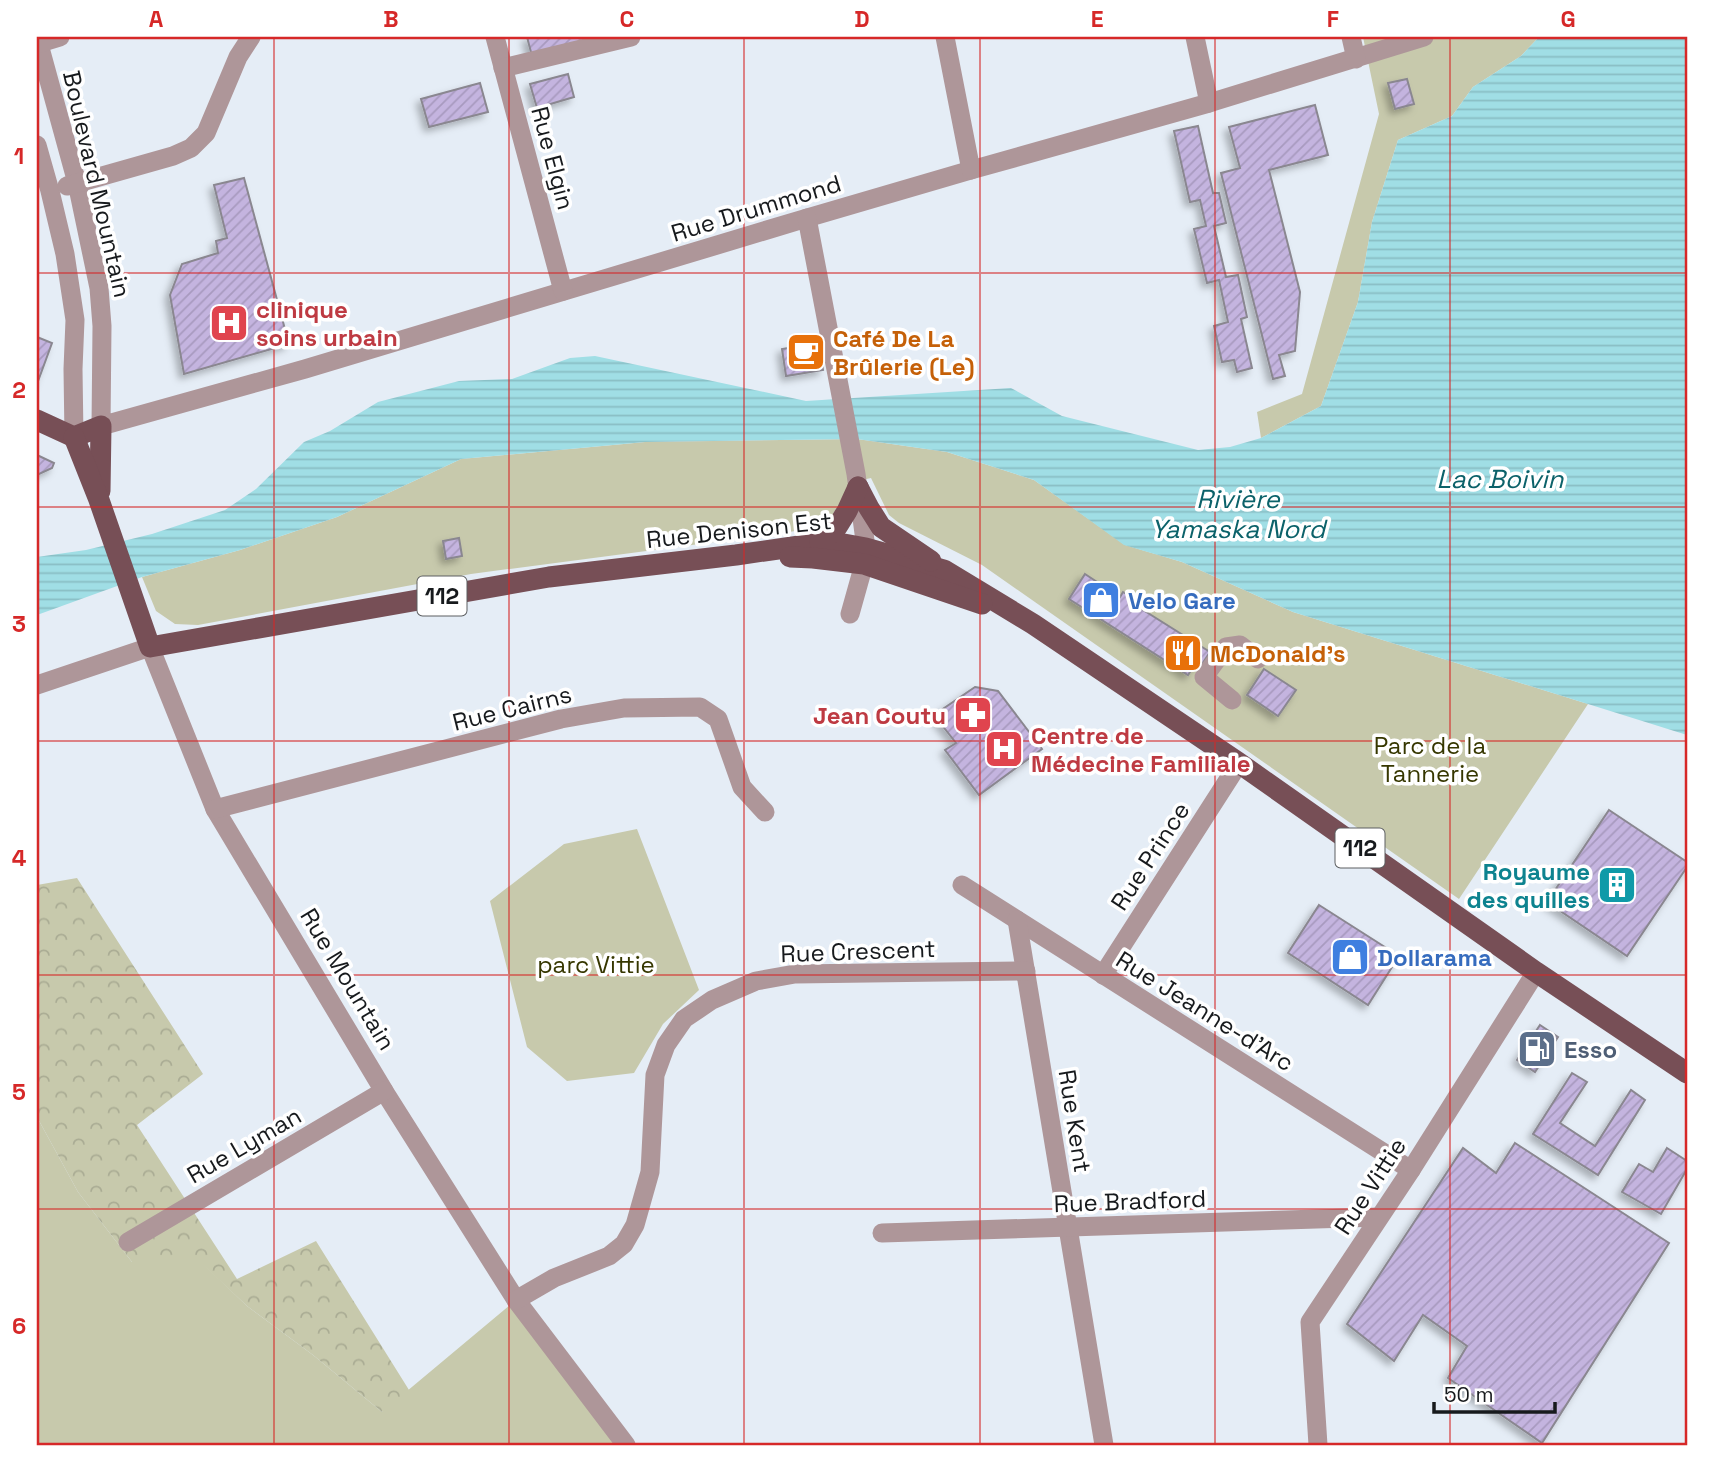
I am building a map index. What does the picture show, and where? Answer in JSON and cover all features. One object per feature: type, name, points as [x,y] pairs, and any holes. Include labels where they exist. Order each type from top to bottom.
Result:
[{"type":"main road","points":[[37,420],[74,437],[101,426]]},
{"type":"main road","name":"Rue Mountain","points":[[99,500],[101,426]]},
{"type":"main road","name":"Rue Mountain","points":[[74,437],[150,647]]},
{"type":"main road","points":[[820,543],[837,527],[847,511],[857,480]]},
{"type":"main road","points":[[857,480],[881,527],[944,570]]},
{"type":"main road","name":"Rue Denison Est","points":[[150,647],[549,577],[820,543],[844,544],[865,556],[944,570],[1033,624],[1536,972],[1687,1073]]},
{"type":"main road","points":[[736,555],[813,558],[865,556],[1020,617]]},
{"type":"street","points":[[38,41],[60,37]]},
{"type":"street","points":[[50,191],[173,156],[191,148],[206,132],[238,57],[251,37]]},
{"type":"street","name":"Rue Elgin","points":[[495,37],[563,291]]},
{"type":"street","points":[[503,68],[631,37]]},
{"type":"street","points":[[945,37],[971,170]]},
{"type":"street","points":[[1195,37],[1209,103]]},
{"type":"street","points":[[1351,37],[1356,59]]},
{"type":"street","name":"Rue Drummond","points":[[101,426],[305,369],[807,218],[1209,103],[1424,37]]},
{"type":"street","name":"Boulevard Mountain","points":[[38,41],[76,183],[99,288],[102,326],[101,426]]},
{"type":"street","name":"Boulevard Mountain","points":[[37,145],[65,254],[75,320],[74,437]]},
{"type":"street","points":[[807,218],[857,480],[865,556],[850,614]]},
{"type":"street","points":[[1232,700],[1205,677],[1226,647],[1240,645],[1258,659]]},
{"type":"street","points":[[37,685],[150,647]]},
{"type":"street","name":"Rue Mountain","points":[[150,647],[215,809],[384,1091],[516,1300],[626,1445]]},
{"type":"street","name":"Rue Cairns","points":[[215,809],[561,719],[624,708],[699,707],[718,719],[742,787],[765,812]]},
{"type":"street","name":"Rue Prince","points":[[1103,975],[1239,764]]},
{"type":"street","points":[[962,886],[1017,920],[1026,971]]},
{"type":"street","name":"Rue Jeanne-d'Arc","points":[[1017,920],[1410,1170]]},
{"type":"street","name":"Rue Kent","points":[[1026,971],[1104,1445]]},
{"type":"street","name":"Rue Crescent","points":[[516,1300],[554,1278],[609,1256],[624,1244],[635,1225],[650,1172],[655,1075],[666,1045],[684,1019],[712,1000],[756,981],[795,974],[1026,971]]},
{"type":"street","name":"Rue Vittie","points":[[1318,1445],[1310,1322],[1536,972]]},
{"type":"street","name":"Rue Lyman","points":[[128,1242],[384,1091]]},
{"type":"street","name":"Rue Bradford","points":[[882,1233],[1379,1217]]},
{"type":"green space","points":[[1363,37],[1539,37],[1521,56],[1473,87],[1452,116],[1398,140],[1372,222],[1358,302],[1321,406],[1261,438],[1257,412],[1302,394],[1379,114]]},
{"type":"green space","name":"Parc de la Tannerie","points":[[857,439],[947,452],[1034,480],[1125,545],[1182,562],[1293,612],[1588,704],[1459,899],[982,565],[899,523],[889,515],[871,478],[853,482],[823,525],[790,532],[471,574],[198,625],[175,624],[156,611],[142,577],[240,550],[337,517],[461,459],[645,442]]},
{"type":"green space","name":"parc Vittie","points":[[637,829],[699,990],[663,1024],[634,1073],[567,1081],[527,1047],[490,901],[564,844]]},
{"type":"green space","points":[[77,878],[203,1074],[137,1125],[237,1279],[316,1241],[414,1398],[382,1412],[313,1355],[247,1306],[200,1262],[132,1262],[78,1192],[37,1117],[37,885]]},
{"type":"green space","points":[[37,1117],[78,1192],[132,1262],[200,1261],[247,1306],[313,1355],[382,1412],[516,1300],[628,1445],[37,1445]]},
{"type":"water","name":"Lac Boivin","points":[[1539,37],[1687,37],[1687,735],[1293,612],[1182,562],[1124,545],[1034,480],[947,452],[857,439],[645,442],[461,459],[337,517],[240,550],[142,577],[37,615],[37,557],[86,550],[152,534],[225,510],[256,489],[304,442],[330,431],[378,402],[459,381],[512,379],[570,358],[595,356],[806,401],[1011,388],[1062,416],[1198,450],[1230,447],[1261,438],[1321,406],[1358,302],[1372,222],[1398,140],[1452,116],[1473,87],[1521,56]]},
{"type":"building","points":[[527,37],[612,37],[532,56]]},
{"type":"building","points":[[568,74],[574,97],[537,108],[530,84]]},
{"type":"building","points":[[1407,79],[1414,104],[1395,109],[1388,83]]},
{"type":"building","points":[[480,83],[488,112],[429,127],[421,99]]},
{"type":"building","points":[[1315,105],[1328,155],[1269,170],[1300,292],[1295,351],[1279,355],[1285,376],[1273,379],[1221,173],[1240,168],[1229,127]]},
{"type":"building","points":[[1198,126],[1213,193],[1219,193],[1226,223],[1214,226],[1226,277],[1238,275],[1247,317],[1241,319],[1252,368],[1237,372],[1234,360],[1222,362],[1214,326],[1228,322],[1219,280],[1207,283],[1194,229],[1206,226],[1200,200],[1190,202],[1174,131]]},
{"type":"building","points":[[244,178],[289,344],[184,374],[170,295],[182,264],[218,253],[216,241],[227,238],[214,185]]},
{"type":"building","points":[[37,337],[52,343],[37,384]]},
{"type":"building","points":[[818,343],[823,370],[786,376],[782,349]]},
{"type":"building","points":[[37,455],[54,463],[52,468],[37,475]]},
{"type":"building","points":[[459,538],[462,556],[446,559],[443,541]]},
{"type":"building","points":[[1085,574],[1120,597],[1123,592],[1143,604],[1140,608],[1210,652],[1202,664],[1197,661],[1188,675],[1069,599]]},
{"type":"building","points":[[1264,669],[1296,690],[1278,716],[1247,695]]},
{"type":"building","points":[[975,687],[998,691],[1042,749],[979,795],[945,750],[956,743],[934,715]]},
{"type":"building","name":"Royaume des quilles","points":[[1609,810],[1687,862],[1687,867],[1627,956],[1547,902]]},
{"type":"building","points":[[1319,905],[1399,956],[1368,1005],[1288,953]]},
{"type":"building","name":"Esso","points":[[1540,1025],[1558,1037],[1535,1072],[1517,1060]]},
{"type":"building","points":[[1572,1073],[1587,1082],[1560,1123],[1595,1146],[1631,1090],[1645,1100],[1598,1175],[1533,1134]]},
{"type":"building","points":[[1515,1143],[1669,1243],[1542,1443],[1448,1378],[1467,1346],[1423,1315],[1394,1361],[1347,1324],[1463,1148],[1496,1173]]},
{"type":"building","points":[[1667,1148],[1687,1161],[1687,1169],[1661,1214],[1622,1192],[1639,1164],[1653,1172]]},
{"type":"place","name":"clinique soins urbain","points":[[229,323]]},
{"type":"place","name":"Café De La Brûlerie (Le)","points":[[806,352]]},
{"type":"place","name":"Velo Gare","points":[[1101,600]]},
{"type":"place","name":"McDonald's","points":[[1183,653]]},
{"type":"place","name":"Jean Coutu","points":[[973,715]]},
{"type":"place","name":"Centre de Médecine Familiale","points":[[1004,749]]},
{"type":"place","name":"Royaume des quilles","points":[[1617,885]]},
{"type":"place","name":"Dollarama","points":[[1350,957]]},
{"type":"place","name":"Esso","points":[[1537,1049]]},
{"type":"water label","name":"Rivière Yamaska Nord","points":[[1238,514]]}]
